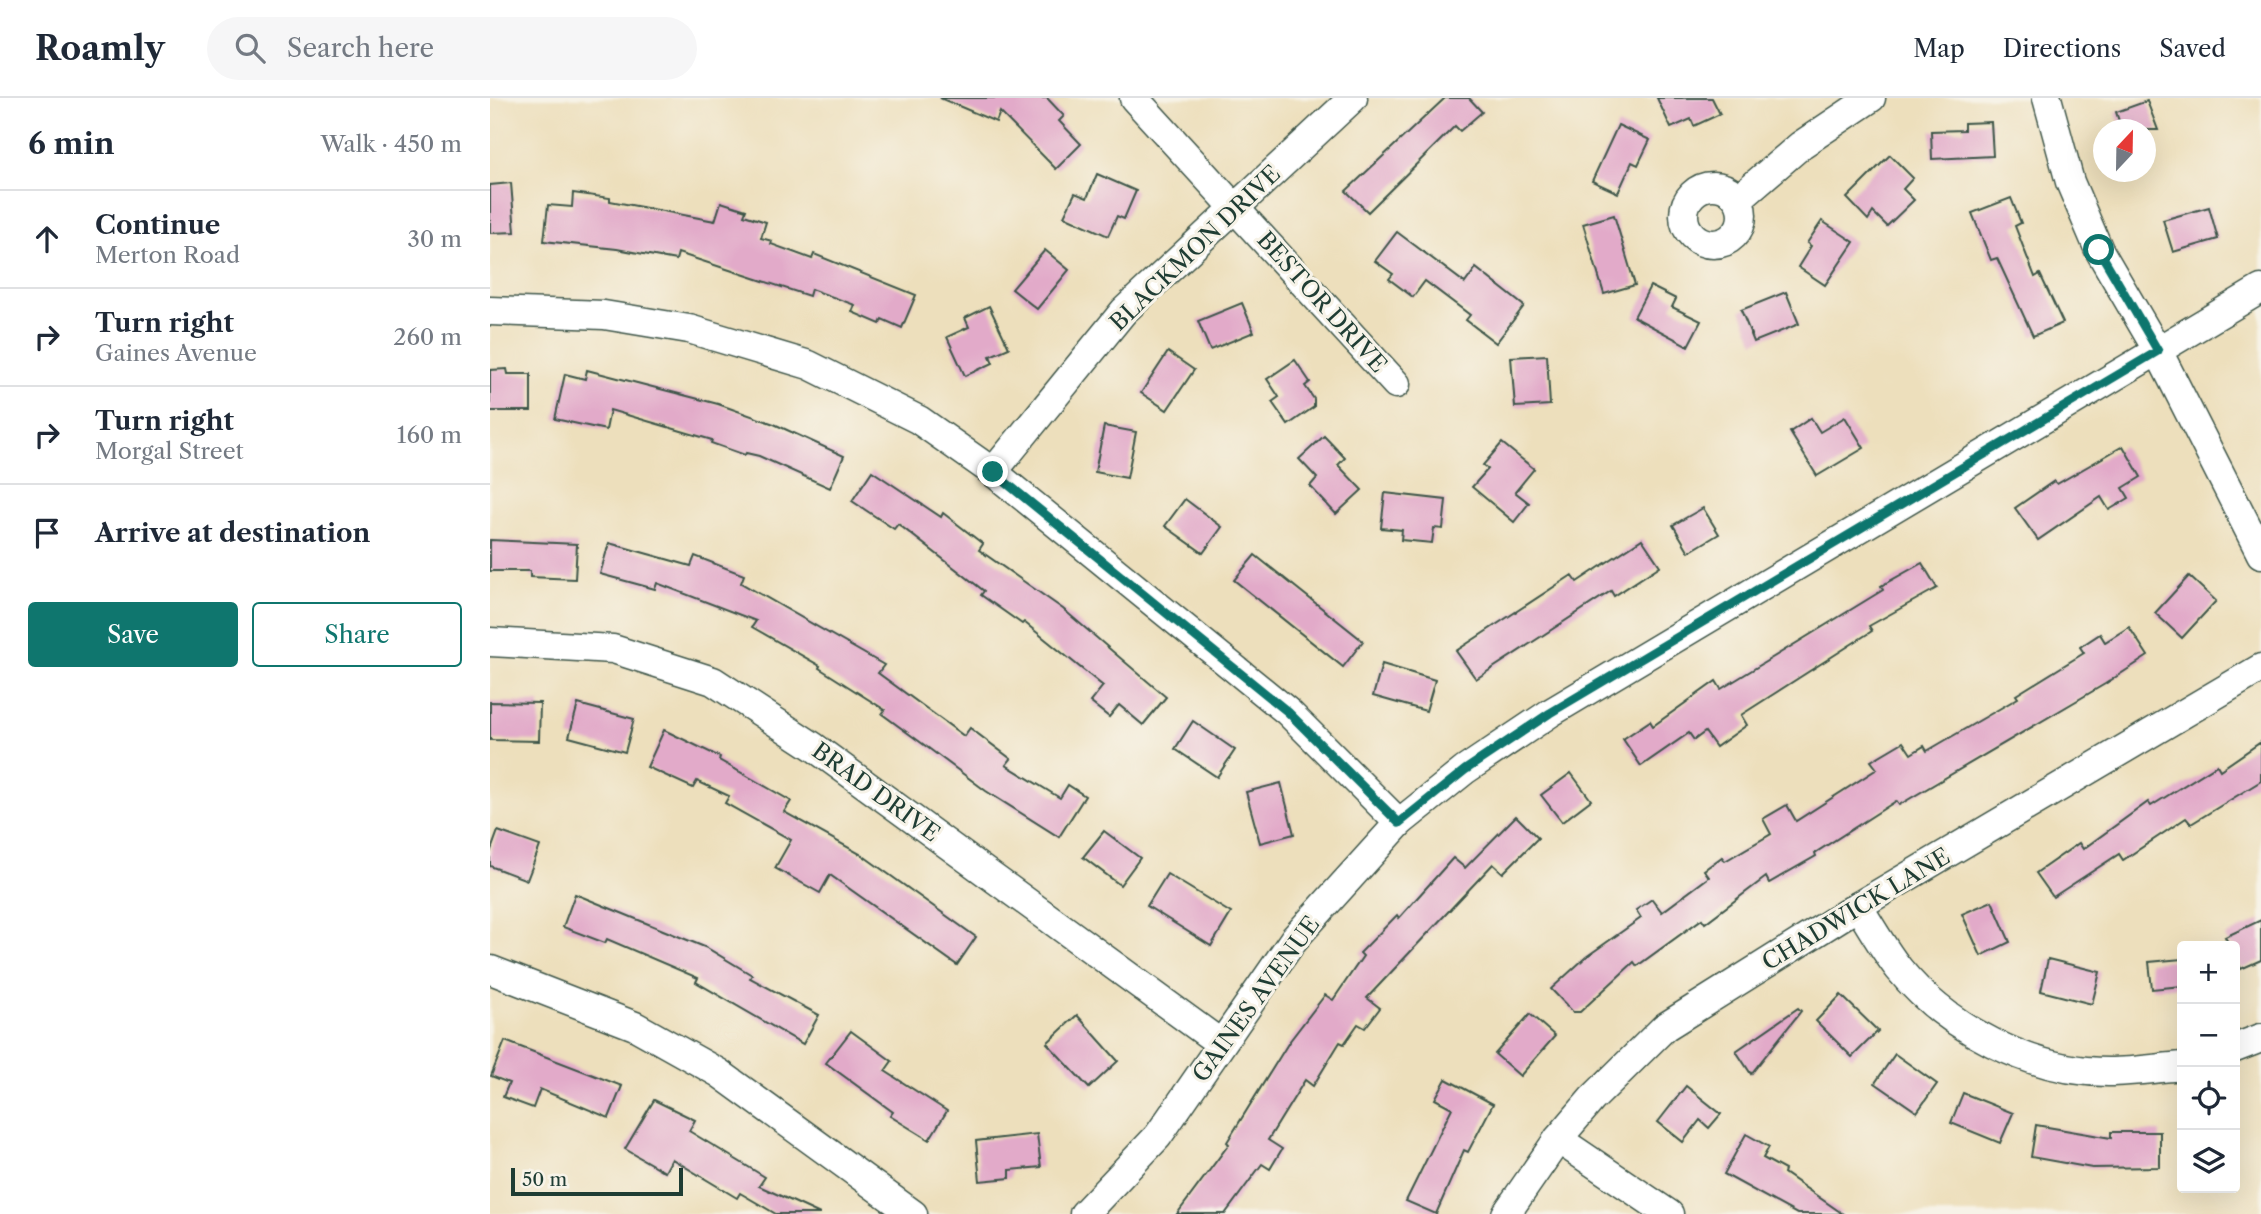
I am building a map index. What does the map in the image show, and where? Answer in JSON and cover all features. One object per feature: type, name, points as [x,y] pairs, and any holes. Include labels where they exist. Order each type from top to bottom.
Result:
[{"type":"street","name":"BESTOR DRIVE","points":[[1134,98],[1236,206],[1396,384]]},
{"type":"street","name":"BLACKMON DRIVE","points":[[993,472],[1124,312],[1353,98]]},
{"type":"street","points":[[1738,200],[1801,145],[1871,98]]},
{"type":"street","points":[[2047,98],[2070,182],[2099,250],[2158,351],[2261,554]]},
{"type":"street","name":"GAINES AVENUE","points":[[1084,1214],[1158,1136],[1294,939],[1399,823],[1465,770],[1550,713],[2261,289]]},
{"type":"street","points":[[490,311],[604,315],[689,329],[809,365],[919,420],[993,472],[1288,712],[1399,823]]},
{"type":"street","name":"BRAD DRIVE","points":[[490,642],[613,649],[713,681],[814,747],[1220,1043]]},
{"type":"street","name":"CHADWICK LANE","points":[[1506,1214],[1558,1139],[1592,1099],[1665,1027],[1858,906],[2261,667]]},
{"type":"street","points":[[1858,906],[1899,969],[1934,1004],[1992,1042],[2060,1067],[2107,1072],[2177,1066]]},
{"type":"street","points":[[491,970],[635,1026],[719,1073],[912,1214]]},
{"type":"street","points":[[2240,1046],[2261,1038]]},
{"type":"street","points":[[1558,1139],[1669,1214]]},
{"type":"building","points":[[940,98],[1047,98],[1064,116],[1059,121],[1081,144],[1056,169],[1000,112],[996,122]]},
{"type":"building","points":[[1445,98],[1469,98],[1482,112],[1460,131],[1455,126],[1368,212],[1346,191]]},
{"type":"building","points":[[1657,98],[1712,98],[1720,114],[1694,126],[1691,119],[1671,128]]},
{"type":"building","points":[[2147,101],[2154,119],[2118,119],[2116,112]]},
{"type":"building","points":[[1991,122],[1993,156],[1932,159],[1931,131],[1964,130],[1964,123]]},
{"type":"building","points":[[1618,125],[1650,140],[1638,165],[1632,162],[1618,193],[1592,181]]},
{"type":"building","points":[[1890,155],[1913,178],[1903,189],[1914,200],[1887,226],[1873,212],[1868,220],[1847,198]]},
{"type":"building","points":[[1097,174],[1136,191],[1124,219],[1117,216],[1108,236],[1064,216],[1075,193],[1087,198]]},
{"type":"building","points":[[511,183],[515,232],[490,233],[490,185]]},
{"type":"building","points":[[573,193],[610,198],[610,201],[715,221],[721,202],[746,210],[744,215],[766,222],[761,238],[772,241],[771,244],[812,259],[814,254],[916,295],[902,328],[882,319],[880,324],[852,312],[855,305],[811,289],[809,296],[678,253],[676,260],[617,249],[544,241],[548,205],[572,207]]},
{"type":"building","points":[[2011,198],[2021,223],[2015,226],[2035,277],[2040,274],[2063,323],[2033,336],[1997,258],[1991,260],[1972,213]]},
{"type":"building","points":[[2209,207],[2218,239],[2173,252],[2163,220]]},
{"type":"building","points":[[1614,215],[1635,285],[1604,294],[1583,224]]},
{"type":"building","points":[[1822,221],[1854,242],[1825,285],[1798,267],[1811,246],[1807,243]]},
{"type":"building","points":[[1397,232],[1465,283],[1476,268],[1524,306],[1496,343],[1466,320],[1470,315],[1425,281],[1413,297],[1389,279],[1393,274],[1375,261]]},
{"type":"building","points":[[1045,250],[1069,270],[1037,309],[1012,289]]},
{"type":"building","points":[[1650,286],[1676,299],[1672,307],[1701,321],[1688,346],[1634,317]]},
{"type":"building","points":[[1786,292],[1799,324],[1754,342],[1741,310]]},
{"type":"building","points":[[1242,303],[1254,332],[1210,350],[1198,321]]},
{"type":"building","points":[[989,306],[1009,348],[990,356],[993,363],[965,376],[947,337],[969,327],[965,318]]},
{"type":"building","points":[[1168,352],[1194,370],[1167,410],[1141,393]]},
{"type":"building","points":[[1547,355],[1550,405],[1515,407],[1511,357]]},
{"type":"building","points":[[1295,360],[1310,382],[1305,386],[1314,399],[1314,407],[1288,425],[1272,402],[1279,397],[1267,379]]},
{"type":"building","points":[[507,369],[508,374],[531,374],[531,411],[490,411],[490,370]]},
{"type":"building","points":[[587,370],[718,404],[774,424],[844,456],[830,488],[759,456],[745,455],[711,443],[712,440],[610,410],[606,430],[555,419],[565,374],[585,379]]},
{"type":"building","points":[[1845,417],[1864,448],[1817,476],[1790,432],[1811,418],[1820,432]]},
{"type":"building","points":[[1104,426],[1136,432],[1127,478],[1095,472]]},
{"type":"building","points":[[1324,436],[1345,458],[1338,465],[1362,490],[1336,514],[1310,486],[1317,478],[1299,459]]},
{"type":"building","points":[[1502,443],[1534,469],[1515,492],[1529,503],[1514,522],[1472,487],[1488,469],[1483,465]]},
{"type":"building","points":[[2123,446],[2141,477],[2123,488],[2129,498],[2109,510],[2101,497],[2038,540],[2015,508],[2054,481],[2057,484]]},
{"type":"building","points":[[872,471],[941,517],[943,513],[983,544],[979,550],[1063,609],[1166,697],[1143,725],[1119,705],[1109,717],[1090,702],[1103,686],[1024,622],[1022,624],[981,595],[984,591],[898,524],[894,529],[852,501]]},
{"type":"building","points":[[1385,493],[1446,500],[1443,529],[1434,528],[1432,543],[1401,540],[1402,530],[1381,528]]},
{"type":"building","points":[[1185,499],[1222,527],[1203,553],[1165,526]]},
{"type":"building","points":[[1703,508],[1719,534],[1689,552],[1673,525]]},
{"type":"building","points":[[1642,539],[1660,566],[1614,596],[1611,591],[1476,679],[1456,651],[1572,575],[1577,582]]},
{"type":"building","points":[[490,540],[577,544],[575,579],[530,577],[530,571],[490,571]]},
{"type":"building","points":[[609,543],[691,566],[695,556],[744,575],[741,583],[884,665],[878,673],[964,736],[970,728],[1011,759],[1006,765],[1060,798],[1068,785],[1085,796],[1059,837],[986,791],[882,714],[885,710],[819,668],[820,666],[752,627],[756,621],[657,583],[655,589],[600,574]]},
{"type":"building","points":[[1255,555],[1363,641],[1343,667],[1234,580]]},
{"type":"building","points":[[1922,563],[1937,588],[1869,626],[1872,631],[1741,715],[1747,725],[1716,747],[1705,732],[1694,740],[1689,733],[1641,766],[1623,739],[1650,721],[1653,726],[1716,681],[1721,689],[1883,590],[1881,586]]},
{"type":"building","points":[[2189,576],[2216,601],[2182,638],[2155,613]]},
{"type":"building","points":[[2129,627],[2148,656],[2105,684],[1899,805],[1896,801],[1815,853],[1816,856],[1769,883],[1766,877],[1705,923],[1702,919],[1637,966],[1634,962],[1580,1012],[1573,1012],[1551,989],[1586,957],[1641,918],[1636,910],[1652,899],[1662,912],[1709,877],[1704,870],[1722,857],[1725,861],[1771,834],[1763,819],[1787,805],[1796,821],[1877,769],[1871,761],[1903,742],[1911,754],[1924,746],[1927,751],[2018,698],[2016,695],[2084,653],[2080,647],[2100,634],[2105,642]]},
{"type":"building","points":[[1382,664],[1435,680],[1426,711],[1373,696]]},
{"type":"building","points":[[490,702],[540,703],[539,741],[490,740]]},
{"type":"building","points":[[578,704],[634,719],[625,752],[569,737]]},
{"type":"building","points":[[1193,721],[1235,750],[1217,777],[1175,749]]},
{"type":"building","points":[[664,730],[720,757],[719,760],[791,801],[784,812],[862,855],[976,937],[957,965],[830,875],[820,893],[775,868],[791,840],[725,803],[729,796],[697,781],[693,788],[647,767]]},
{"type":"building","points":[[2261,742],[2261,781],[2191,824],[2186,818],[2123,860],[2119,854],[2053,897],[2036,873],[2079,843],[2083,849],[2148,802],[2151,806],[2217,765],[2220,770]]},
{"type":"building","points":[[1571,773],[1591,800],[1562,822],[1541,795]]},
{"type":"building","points":[[1281,783],[1294,834],[1260,843],[1246,792]]},
{"type":"building","points":[[1516,816],[1538,838],[1503,873],[1493,864],[1367,998],[1380,1008],[1365,1028],[1358,1024],[1344,1044],[1340,1042],[1313,1086],[1305,1080],[1268,1140],[1282,1149],[1270,1169],[1262,1164],[1225,1214],[1177,1214],[1229,1144],[1227,1142],[1289,1042],[1325,995],[1333,1000],[1363,956],[1360,953],[1397,915],[1399,918],[1453,858],[1465,868]]},
{"type":"building","points":[[498,831],[540,846],[527,880],[490,866],[490,853]]},
{"type":"building","points":[[1104,831],[1140,858],[1120,885],[1083,857]]},
{"type":"building","points":[[1167,874],[1231,913],[1211,946],[1147,906]]},
{"type":"building","points":[[575,894],[707,948],[752,975],[750,978],[819,1015],[803,1044],[696,982],[698,978],[607,939],[605,943],[563,927]]},
{"type":"building","points":[[1992,901],[2010,942],[1981,956],[1962,914]]},
{"type":"building","points":[[2261,920],[2261,960],[2241,969],[2240,941],[2227,941],[2225,937]]},
{"type":"building","points":[[2048,959],[2100,972],[2092,1004],[2041,991]]},
{"type":"building","points":[[2177,959],[2177,986],[2152,989],[2149,962]]},
{"type":"building","points":[[1841,995],[1878,1031],[1852,1057],[1816,1021]]},
{"type":"building","points":[[1798,1008],[1801,1011],[1751,1074],[1736,1051]]},
{"type":"building","points":[[1530,1014],[1555,1036],[1520,1076],[1495,1054]]},
{"type":"building","points":[[1077,1015],[1118,1061],[1089,1088],[1047,1043]]},
{"type":"building","points":[[851,1031],[892,1061],[885,1071],[947,1111],[929,1140],[890,1116],[893,1112],[826,1063]]},
{"type":"building","points":[[505,1041],[622,1086],[609,1118],[540,1089],[533,1108],[503,1097],[509,1083],[491,1076]]},
{"type":"building","points":[[1895,1054],[1937,1084],[1917,1112],[1875,1083]]},
{"type":"building","points":[[1446,1079],[1493,1104],[1468,1152],[1464,1150],[1436,1214],[1406,1201],[1452,1108],[1435,1099]]},
{"type":"building","points":[[1686,1086],[1721,1114],[1709,1128],[1700,1120],[1683,1142],[1658,1122]]},
{"type":"building","points":[[1963,1093],[2013,1113],[2000,1143],[1951,1123]]},
{"type":"building","points":[[654,1100],[695,1120],[689,1131],[765,1177],[759,1186],[820,1214],[776,1214],[740,1193],[737,1198],[672,1159],[665,1172],[625,1149]]},
{"type":"building","points":[[2036,1125],[2111,1138],[2111,1132],[2160,1132],[2160,1167],[2092,1168],[2031,1157]]},
{"type":"building","points":[[1037,1134],[1041,1167],[1010,1170],[1010,1178],[980,1181],[976,1141]]},
{"type":"building","points":[[1746,1134],[1769,1147],[1763,1158],[1785,1170],[1784,1173],[1843,1214],[1797,1214],[1724,1174]]},
{"type":"route","points":[[993,472],[1288,712],[1399,823],[1465,770],[1550,713],[2158,351],[2099,250]]}]
